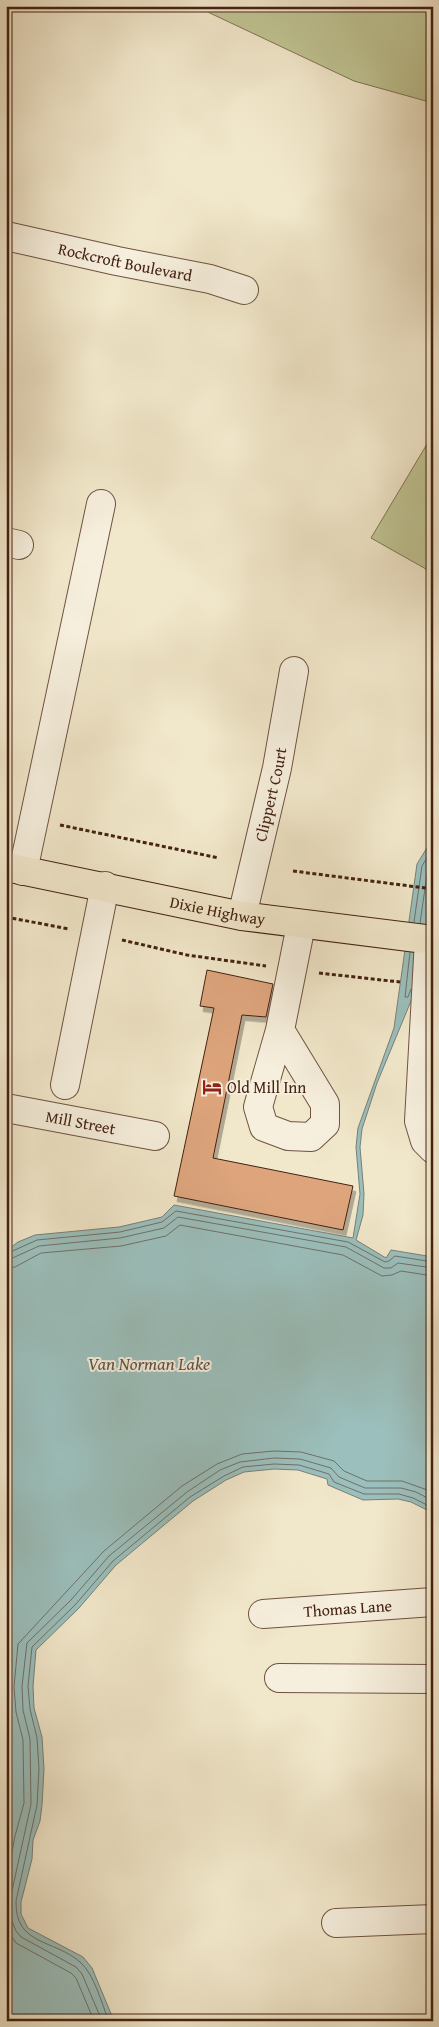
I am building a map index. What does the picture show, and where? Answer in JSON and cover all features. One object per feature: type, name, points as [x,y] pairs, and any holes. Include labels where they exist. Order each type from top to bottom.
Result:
[{"type":"main road","name":"Dixie Highway","points":[[15,869],[105,886],[242,916],[421,939]]},
{"type":"street","name":"Rockcroft Boulevard","points":[[6,236],[117,261],[210,279],[244,290]]},
{"type":"street","points":[[15,869],[101,504]]},
{"type":"street","name":"Clippert Court","points":[[242,916],[277,768],[294,671]]},
{"type":"street","points":[[65,1085],[105,886]]},
{"type":"street","points":[[280,1030],[301,925]]},
{"type":"street","points":[[421,939],[426,984],[419,1121],[425,1141],[433,1149]]},
{"type":"street","name":"Mill Street","points":[[6,1108],[155,1136]]},
{"type":"street","name":"Thomas Lane","points":[[262,1614],[433,1602]]},
{"type":"street","points":[[279,1678],[433,1679]]},
{"type":"street","points":[[336,1923],[433,1919]]},
{"type":"path","points":[[55,824],[219,858]]},
{"type":"path","points":[[293,871],[433,889]]},
{"type":"path","points":[[6,917],[187,955],[396,982]]},
{"type":"green space","points":[[195,6],[433,6],[433,103],[354,81]]},
{"type":"green space","points":[[433,434],[433,573],[371,538]]},
{"type":"water","name":"Van Norman Lake","points":[[433,838],[433,948],[377,1083],[362,1129],[360,1147],[364,1194],[363,1215],[356,1240],[386,1258],[391,1250],[433,1257],[433,1513],[411,1502],[398,1499],[363,1500],[328,1485],[327,1479],[298,1470],[274,1469],[244,1472],[226,1480],[193,1501],[116,1565],[79,1608],[36,1650],[33,1686],[34,1708],[42,1737],[44,1769],[42,1805],[40,1821],[33,1840],[32,1859],[21,1902],[21,1914],[28,1928],[83,1957],[92,1968],[114,2021],[6,2021],[6,1251],[18,1242],[35,1235],[119,1227],[162,1217],[174,1205],[353,1238],[360,1194],[356,1147],[358,1128],[394,1028],[417,864]]},
{"type":"building","name":"Old Mill Inn","points":[[207,970],[273,984],[266,1017],[242,1015],[213,1158],[353,1186],[343,1230],[174,1196],[214,1008],[200,1006]]},
{"type":"place","name":"Old Mill Inn","points":[[212,1087]]}]
